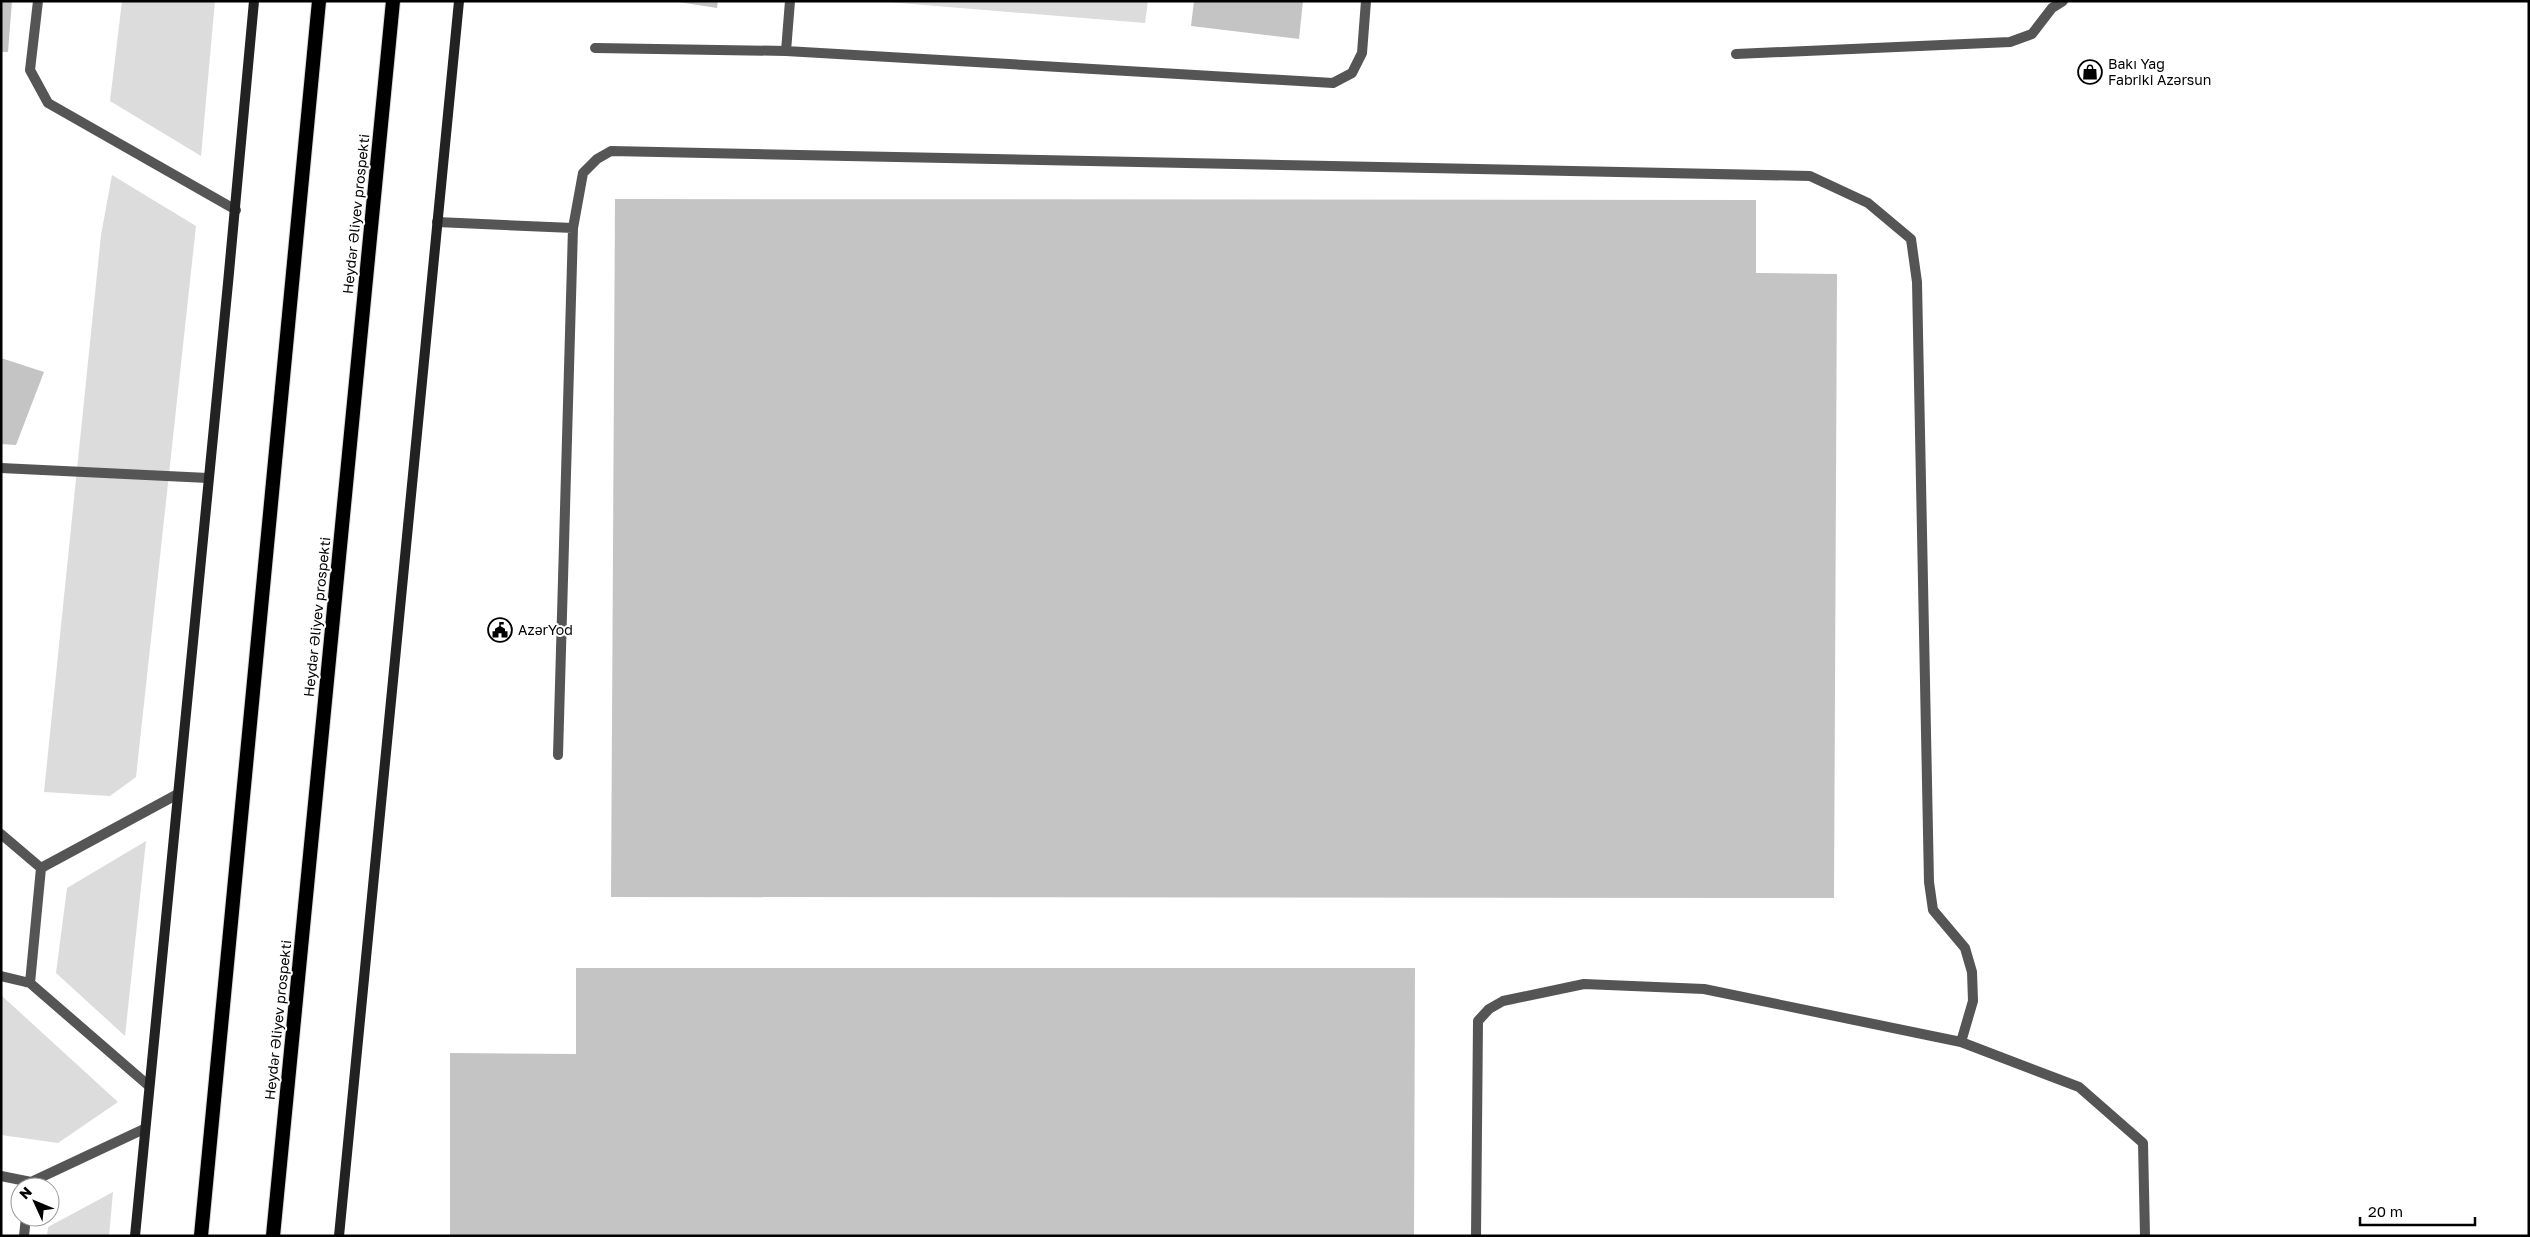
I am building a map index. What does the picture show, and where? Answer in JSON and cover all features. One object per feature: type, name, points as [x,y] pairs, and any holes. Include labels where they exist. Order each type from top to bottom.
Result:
[{"type":"highway","points":[[201,1236],[319,1]]},
{"type":"highway","name":"Heydər Əliyev prospekti","points":[[273,1236],[392,1]]},
{"type":"main road","points":[[135,1236],[176,795],[236,210],[254,1]]},
{"type":"main road","points":[[338,1236],[459,1]]},
{"type":"lane","points":[[38,1],[30,70],[48,103],[236,210]]},
{"type":"lane","points":[[786,51],[790,1]]},
{"type":"lane","points":[[595,48],[786,51],[1333,83],[1352,73],[1362,53],[1366,1]]},
{"type":"lane","points":[[1736,54],[2010,42],[2032,34],[2052,8],[2063,1]]},
{"type":"lane","points":[[558,755],[573,228],[583,173],[597,159],[611,151],[1810,176],[1868,203],[1910,239],[1918,282],[1929,882],[1933,910],[1965,948],[1972,972],[1973,1001],[1961,1042]]},
{"type":"lane","points":[[437,222],[573,228]]},
{"type":"lane","points":[[1,468],[208,478]]},
{"type":"lane","points":[[41,868],[176,795]]},
{"type":"lane","points":[[1,834],[41,868]]},
{"type":"lane","points":[[30,983],[41,868]]},
{"type":"lane","points":[[1,976],[30,983],[149,1086]]},
{"type":"lane","points":[[1476,1236],[1478,1021],[1489,1009],[1503,1001],[1584,984],[1704,989],[1961,1042],[2079,1087],[2143,1143],[2145,1236]]},
{"type":"lane","points":[[45,1177],[144,1129]]},
{"type":"shaded area","points":[[122,1],[215,1],[201,156],[110,101]]},
{"type":"shaded area","points":[[875,1],[1148,1],[1145,23]]},
{"type":"shaded area","points":[[112,175],[196,226],[136,777],[110,796],[44,792],[101,235]]},
{"type":"shaded area","points":[[146,841],[125,1036],[56,973],[67,888]]},
{"type":"shaded area","points":[[1,995],[118,1102],[58,1143],[1,1135]]},
{"type":"shaded area","points":[[113,1192],[109,1236],[47,1236],[48,1227],[60,1227],[60,1221]]},
{"type":"building","points":[[1,1],[12,1],[8,52],[1,52]]},
{"type":"building","points":[[672,1],[718,1],[717,8]]},
{"type":"building","points":[[1194,1],[1303,1],[1299,39],[1191,26]]},
{"type":"building","points":[[615,199],[1756,200],[1756,273],[1837,274],[1834,898],[611,897]]},
{"type":"building","points":[[1,358],[44,372],[16,445],[1,444]]},
{"type":"building","points":[[576,968],[1415,968],[1414,1236],[450,1236],[450,1053],[576,1054]]},
{"type":"place","name":"Bakı Yağ Fabriki Azərsun","points":[[2090,72]]},
{"type":"place","name":"AzərYod","points":[[500,630]]}]
